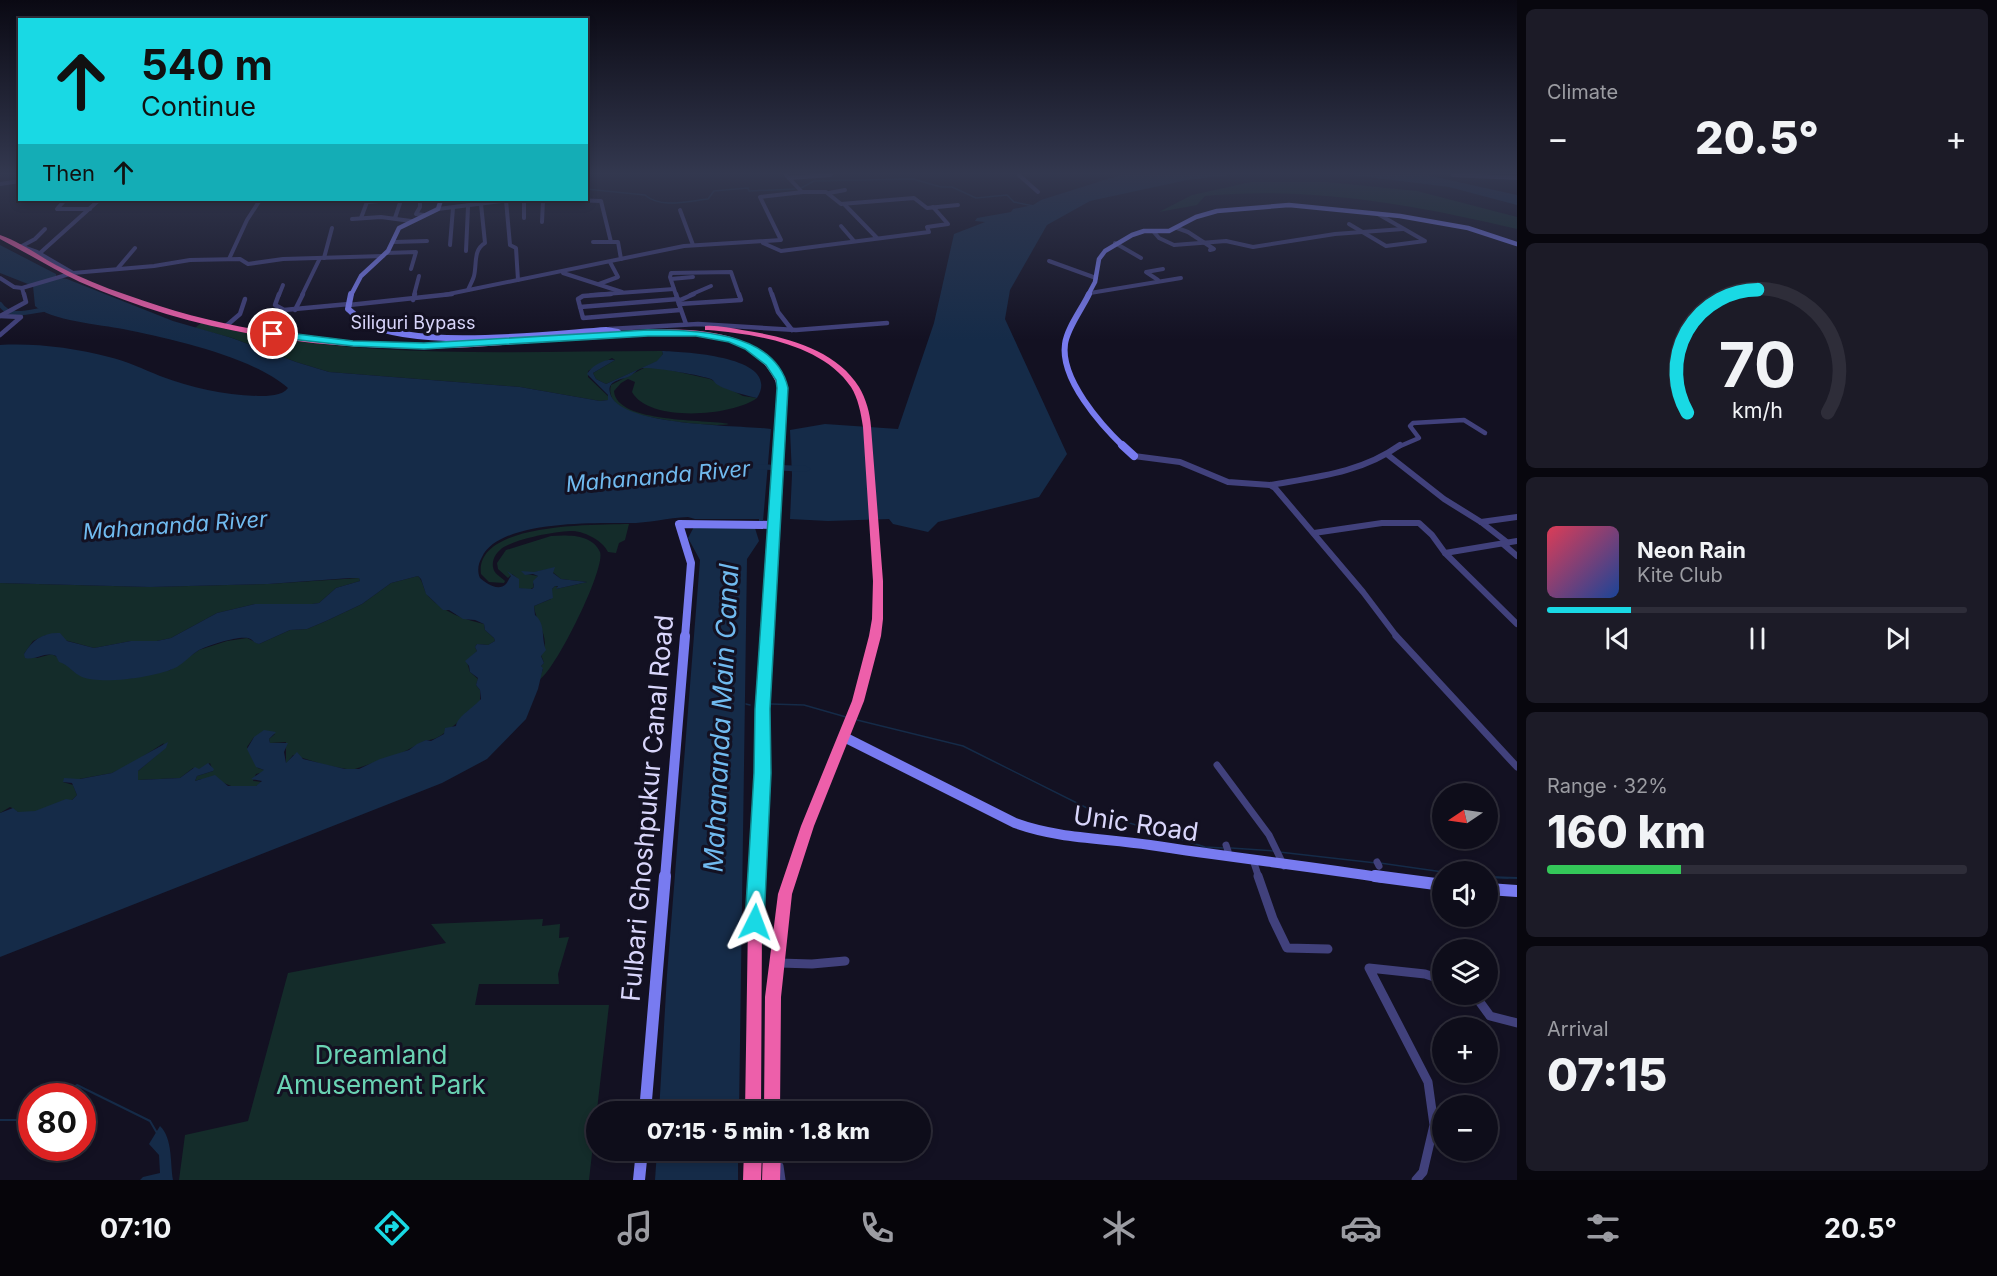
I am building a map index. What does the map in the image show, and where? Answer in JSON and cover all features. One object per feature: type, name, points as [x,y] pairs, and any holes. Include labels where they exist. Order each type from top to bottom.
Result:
[{"type":"highway","name":"Siliguri Bypass","points":[[0,237],[71,273],[151,305],[226,326],[302,339],[424,346],[696,333],[721,337],[749,347],[761,356],[781,380],[781,428],[770,524]]},
{"type":"highway","points":[[396,346],[699,328],[755,334],[793,344],[830,362],[854,385],[864,408],[877,607],[875,634],[854,709],[821,791],[786,890],[775,963],[772,1101]]},
{"type":"highway","points":[[753,1101],[755,922],[770,524]]},
{"type":"highway","points":[[752,1180],[753,1161]]},
{"type":"highway","points":[[771,1180],[772,1161]]},
{"type":"main road","points":[[398,230],[394,242],[385,255],[356,281],[349,305],[350,313],[368,325],[422,338],[606,330],[618,332]]},
{"type":"main road","points":[[1134,456],[1098,421],[1078,395],[1071,378],[1064,346],[1090,293],[1096,278],[1099,259],[1115,243],[1144,231],[1169,230]]},
{"type":"main road","points":[[1472,230],[1517,244]]},
{"type":"main road","name":"Fulbari Ghoshpukur Canal Road","points":[[646,1101],[691,569],[691,558],[680,536],[680,524],[770,524]]},
{"type":"main road","name":"Unic Road","points":[[845,733],[1027,828],[1077,838],[1168,848],[1254,863],[1432,884]]},
{"type":"main road","points":[[1498,890],[1517,891]]},
{"type":"main road","points":[[639,1180],[641,1161]]},
{"type":"street","points":[[19,245],[34,240],[44,230]]},
{"type":"street","points":[[40,253],[66,230]]},
{"type":"street","points":[[229,259],[242,230]]},
{"type":"street","points":[[295,310],[322,258],[331,230]]},
{"type":"street","points":[[450,245],[451,230]]},
{"type":"street","points":[[466,251],[467,230]]},
{"type":"street","points":[[468,290],[480,246],[485,243],[484,230]]},
{"type":"street","points":[[509,230],[510,246],[516,248],[517,253],[518,280]]},
{"type":"street","points":[[608,230],[611,242]]},
{"type":"street","points":[[687,230],[693,245]]},
{"type":"street","points":[[283,285],[275,307],[284,310],[413,300],[563,273],[693,245],[763,243],[782,239],[777,230]]},
{"type":"street","points":[[845,230],[854,241]]},
{"type":"street","points":[[870,230],[877,237]]},
{"type":"street","points":[[763,243],[781,250],[929,232],[928,230]]},
{"type":"street","points":[[1181,230],[1214,249],[1209,250]]},
{"type":"street","points":[[1153,231],[1159,238],[1174,245],[1228,241],[1253,247],[1381,230]]},
{"type":"street","points":[[1361,231],[1386,246],[1425,241],[1405,230]]},
{"type":"street","points":[[394,242],[427,241]]},
{"type":"street","points":[[593,242],[618,242],[621,259]]},
{"type":"street","points":[[1115,243],[1141,258]]},
{"type":"street","points":[[19,245],[40,253],[71,273]]},
{"type":"street","points":[[118,268],[135,248]]},
{"type":"street","points":[[0,280],[14,287],[24,288],[71,273],[154,266],[190,260],[242,259],[244,264],[248,264],[274,260],[416,252],[411,269]]},
{"type":"street","points":[[1049,261],[1096,278]]},
{"type":"street","points":[[598,285],[618,277],[610,262]]},
{"type":"street","points":[[1159,280],[1146,272],[1163,268]]},
{"type":"street","points":[[580,307],[678,302],[741,300],[730,271],[670,275],[670,279],[674,289],[678,302],[680,310],[686,324]]},
{"type":"street","points":[[563,273],[626,293]]},
{"type":"street","points":[[413,300],[419,276]]},
{"type":"street","points":[[670,279],[693,277]]},
{"type":"street","points":[[1090,293],[1181,278]]},
{"type":"street","points":[[678,302],[711,286]]},
{"type":"street","points":[[0,316],[27,301],[24,288]]},
{"type":"street","points":[[674,289],[578,299],[583,318],[680,310]]},
{"type":"street","points":[[770,290],[778,312],[792,330]]},
{"type":"street","points":[[226,326],[240,314],[245,299]]},
{"type":"street","points":[[0,316],[21,317],[2,335]]},
{"type":"street","points":[[606,330],[712,324],[792,330],[887,323]]},
{"type":"street","points":[[1134,456],[1180,462],[1228,482],[1270,485],[1345,472],[1388,455],[1400,445],[1419,438],[1410,426],[1413,423],[1464,420],[1485,433]]},
{"type":"street","points":[[1388,455],[1444,499],[1481,522],[1517,556]]},
{"type":"street","points":[[1270,485],[1314,533],[1320,544],[1363,592],[1394,634],[1517,767]]},
{"type":"street","points":[[1481,522],[1517,517]]},
{"type":"street","points":[[1314,533],[1368,525],[1413,522],[1427,530],[1445,553],[1517,624]]},
{"type":"street","points":[[1445,553],[1517,541]]},
{"type":"street","points":[[1217,765],[1231,787],[1257,816],[1279,852],[1284,866]]},
{"type":"street","points":[[1254,863],[1273,919],[1287,948],[1328,949]]},
{"type":"street","points":[[775,963],[812,964],[845,961]]},
{"type":"street","points":[[1416,1180],[1423,1172],[1434,1125],[1428,1082],[1369,968],[1432,976]]},
{"type":"street","points":[[1481,1005],[1494,1021],[1517,1023]]},
{"type":"street","points":[[778,1161],[781,1180]]},
{"type":"green space","points":[[201,323],[258,335],[372,349],[488,352],[662,351],[663,354],[658,361],[606,384],[596,379],[593,373],[615,360],[612,358],[588,371],[588,377],[609,397],[608,400],[600,401],[520,387],[329,372],[232,338],[195,328]]},
{"type":"green space","points":[[644,368],[661,368],[710,379],[743,396],[757,398],[730,409],[692,413],[673,412],[655,409],[641,402],[632,392],[635,382],[628,379],[614,391],[619,402],[630,409],[664,418],[729,424],[707,425],[643,416],[622,409],[616,404],[610,392],[611,385]]},
{"type":"green space","points":[[629,524],[625,540],[619,543],[616,553],[608,552],[598,541],[583,533],[557,532],[514,542],[498,552],[493,560],[493,567],[505,581],[504,583],[489,582],[481,574],[484,557],[497,544],[516,536],[566,527]]},
{"type":"green space","points":[[551,536],[579,537],[591,542],[600,552],[600,562],[578,619],[556,658],[539,680],[543,669],[541,666],[544,663],[541,655],[545,643],[534,606],[551,599],[552,589],[555,586],[558,587],[556,589],[587,582],[561,579],[549,569],[526,574],[538,576],[533,584],[534,587],[529,590],[519,588],[517,578],[512,574],[508,578],[498,569],[497,563],[506,550]]},
{"type":"green space","points":[[418,576],[427,595],[435,602],[455,615],[484,624],[485,630],[495,641],[488,645],[477,644],[475,647],[477,651],[467,662],[470,672],[478,679],[476,685],[480,690],[480,701],[439,737],[426,740],[400,754],[352,770],[325,765],[293,755],[286,764],[286,742],[270,743],[269,739],[275,734],[254,737],[247,747],[258,768],[264,772],[256,774],[253,781],[262,782],[245,789],[213,779],[195,781],[197,776],[213,771],[210,763],[200,770],[193,768],[180,778],[138,780],[138,771],[157,755],[164,743],[112,773],[63,782],[73,785],[77,795],[72,800],[59,802],[31,813],[18,812],[10,807],[0,813],[0,583],[150,587],[268,584],[359,578],[360,581],[336,588],[319,603],[255,604],[217,613],[171,638],[157,641],[131,641],[94,648],[46,635],[33,641],[24,654],[37,658],[52,654],[93,679],[133,678],[170,670],[199,650],[227,641],[247,638],[259,644],[290,630],[307,629],[362,604],[391,583]]},
{"type":"green space","name":"Dreamland Amusement Park","points":[[543,919],[542,926],[560,924],[559,938],[569,937],[558,974],[559,984],[479,984],[475,1005],[609,1005],[598,1101],[586,1101],[586,1161],[591,1161],[589,1180],[179,1180],[185,1135],[248,1121],[288,973],[446,943],[431,924]]},
{"type":"water","points":[[964,230],[1044,230],[1010,290],[1005,319],[1067,454],[1039,497],[938,522],[928,532],[893,524],[889,519],[828,521],[790,519],[792,475],[790,430],[825,424],[898,429],[934,323],[954,234]]},
{"type":"water","points":[[0,245],[56,274],[56,277],[67,279],[173,321],[232,338],[329,372],[520,387],[600,401],[608,400],[608,395],[587,374],[596,365],[608,360],[615,360],[593,373],[596,379],[606,384],[657,361],[663,354],[662,351],[709,355],[744,365],[756,373],[761,384],[757,398],[726,389],[706,377],[648,368],[612,383],[610,393],[618,404],[634,412],[657,418],[709,425],[771,429],[763,521],[688,517],[640,523],[569,524],[525,530],[507,536],[492,545],[480,562],[478,570],[480,578],[489,584],[499,587],[506,584],[511,576],[507,571],[519,579],[519,588],[532,589],[533,581],[538,576],[525,575],[521,571],[534,572],[555,567],[553,573],[561,579],[587,582],[556,589],[558,586],[555,586],[552,589],[553,598],[534,606],[535,615],[541,623],[546,650],[541,656],[544,663],[541,666],[543,668],[538,689],[526,719],[487,759],[442,783],[0,957],[0,813],[13,808],[18,812],[35,811],[66,799],[72,800],[77,795],[72,783],[63,782],[64,778],[80,779],[112,773],[168,742],[166,748],[138,771],[138,780],[180,778],[195,767],[199,769],[208,763],[214,769],[213,771],[197,776],[195,781],[215,775],[228,786],[256,786],[262,781],[251,779],[264,770],[256,767],[247,749],[254,737],[264,730],[276,732],[269,739],[270,743],[288,743],[284,752],[286,763],[297,752],[303,759],[345,769],[359,769],[380,759],[409,750],[426,740],[431,741],[444,734],[445,728],[456,726],[481,699],[480,690],[476,685],[478,678],[470,672],[465,661],[477,651],[475,647],[477,644],[488,645],[495,641],[485,630],[484,624],[475,620],[463,619],[449,610],[443,610],[426,594],[418,576],[391,583],[362,604],[307,629],[290,630],[259,644],[248,638],[223,641],[199,650],[177,667],[144,677],[116,680],[91,679],[82,677],[59,662],[56,656],[25,658],[24,654],[31,645],[39,638],[49,634],[60,633],[67,641],[94,648],[131,641],[157,641],[171,638],[217,613],[255,604],[319,603],[336,588],[360,581],[359,578],[350,578],[268,584],[150,587],[0,583],[0,345],[41,346],[96,354],[184,384],[221,392],[266,396],[279,394],[288,388],[253,367],[210,350],[142,333],[63,318],[42,311],[35,306],[33,286],[0,273]]},
{"type":"water","name":"Mahananda Main Canal","points":[[695,525],[754,525],[759,541],[747,559],[739,1101],[660,1101],[667,975],[700,560],[688,538]]},
{"type":"water","points":[[160,1126],[169,1144],[173,1180],[140,1180],[143,1177],[160,1173],[159,1155],[149,1144]]},
{"type":"water","points":[[656,1161],[738,1161],[738,1180],[655,1180]]},
{"type":"waterway","points":[[0,304],[4,309],[15,313],[47,309]]},
{"type":"waterway","name":"Mahananda River","points":[[756,467],[806,469]]},
{"type":"waterway","name":"Mahananda Main Canal","points":[[746,704],[750,705]]},
{"type":"waterway","points":[[771,704],[804,705],[846,717]]},
{"type":"waterway","points":[[857,720],[963,746],[1095,812],[1205,847],[1223,848]]},
{"type":"waterway","points":[[1231,848],[1274,851]]},
{"type":"waterway","points":[[1279,852],[1376,863]]},
{"type":"waterway","points":[[1380,863],[1432,870]]},
{"type":"waterway","points":[[1508,878],[1488,877],[1517,878]]},
{"type":"waterway","points":[[96,1094],[150,1121],[157,1133]]},
{"type":"waterway","points":[[0,1120],[18,1120]]},
{"type":"route","points":[[273,334],[353,344],[424,346],[648,333],[696,333],[732,340],[749,347],[769,363],[781,380],[783,388],[762,709],[762,773],[755,922]]}]
